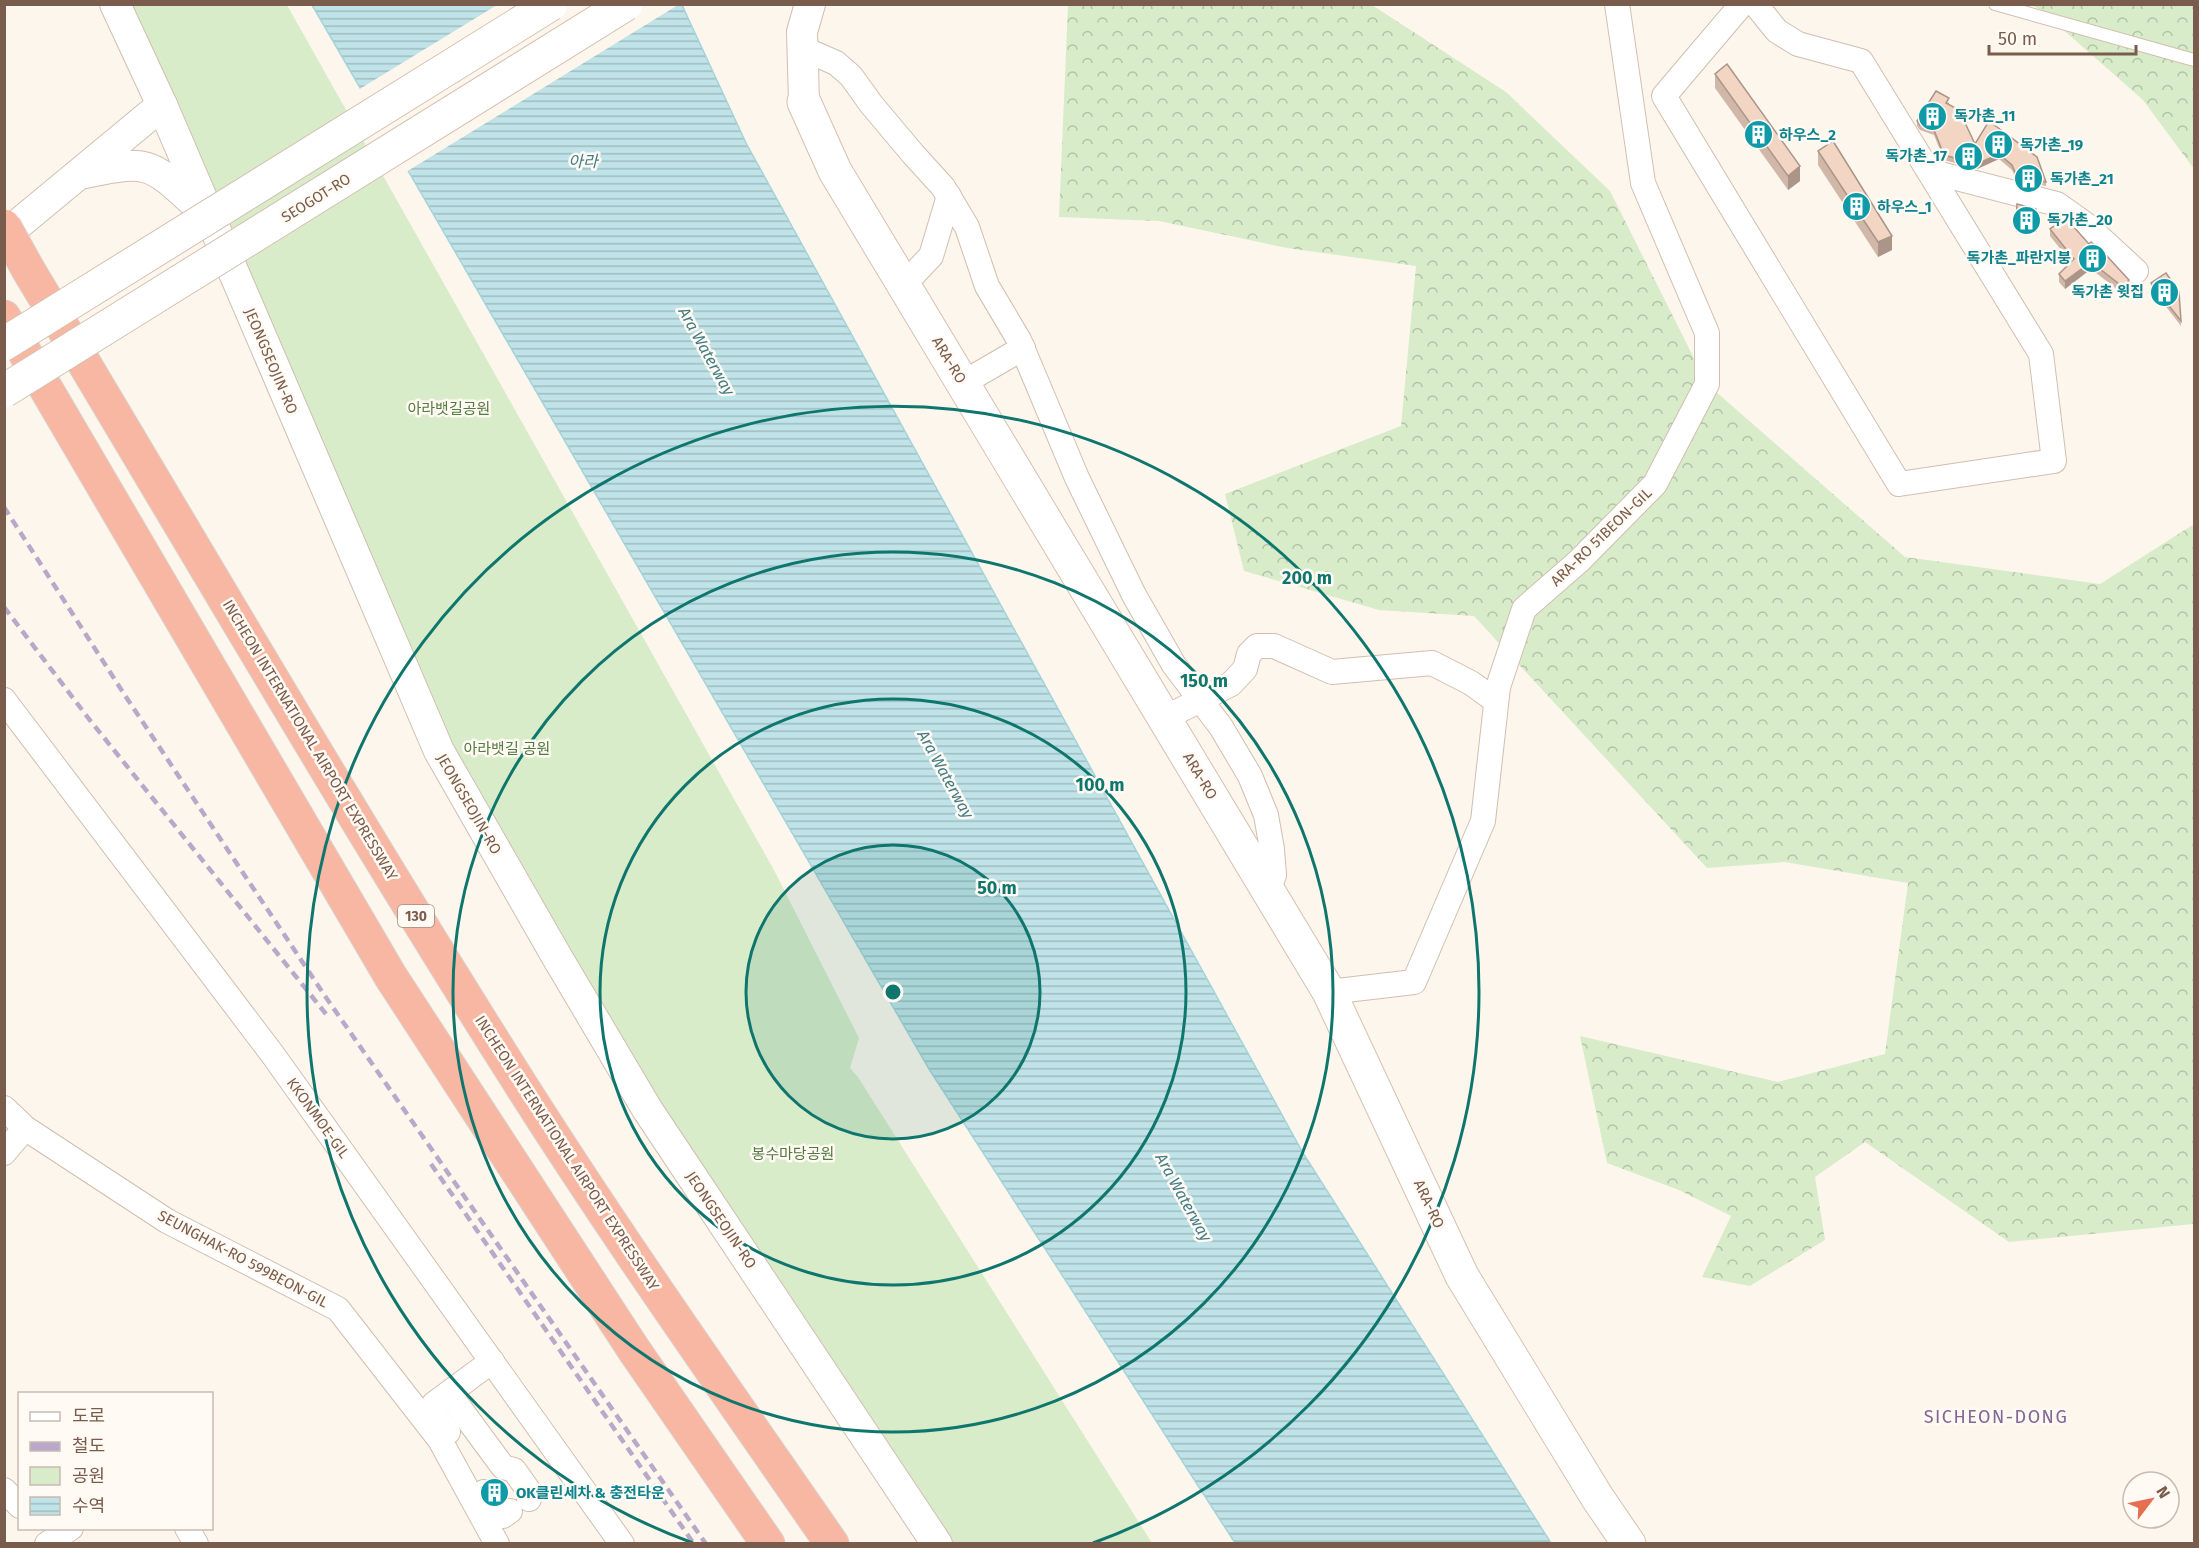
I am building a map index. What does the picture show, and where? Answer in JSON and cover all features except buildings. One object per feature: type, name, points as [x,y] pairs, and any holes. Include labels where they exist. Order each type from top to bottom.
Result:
[{"type":"highway","name":"INCHEON INTERNATIONAL AIRPORT EXPRESSWAY","points":[[4,226],[307,738],[514,1075],[646,1276],[832,1544]]},
{"type":"highway","points":[[4,316],[391,977],[634,1350],[768,1544]]},
{"type":"main road","points":[[4,344],[551,4]]},
{"type":"main road","name":"SEOGOT-RO","points":[[4,391],[626,4]]},
{"type":"main road","name":"ARA-RO","points":[[804,102],[835,171],[1329,992],[1462,1276],[1597,1497],[1629,1544]]},
{"type":"street","name":"JEONGSEOJIN-RO","points":[[115,4],[162,105],[439,751],[647,1109],[937,1544]]},
{"type":"street","name":"ARA-RO","points":[[804,102],[802,32],[810,4]]},
{"type":"street","name":"ARA-RO 51BEON-GIL","points":[[1329,992],[1414,982],[1484,821],[1498,687],[1524,609],[1579,561],[1655,484],[1707,384],[1707,333],[1643,183],[1617,4]]},
{"type":"street","points":[[1742,4],[1664,96],[1899,484],[2054,461],[2041,354],[1861,61],[1798,44],[1777,31],[1755,4]]},
{"type":"street","points":[[802,48],[836,63],[851,76],[871,104],[943,187],[967,227],[987,286],[1023,348],[1077,478],[1134,595],[1174,665],[1221,728],[1250,776],[1266,814],[1274,875],[1269,891]]},
{"type":"street","points":[[4,236],[162,105]]},
{"type":"street","points":[[77,174],[124,165],[149,166],[164,174],[208,215]]},
{"type":"street","points":[[1929,171],[2057,204],[2085,224],[2136,271]]},
{"type":"street","points":[[902,282],[913,275],[931,256],[949,196]]},
{"type":"street","points":[[963,383],[1023,348]]},
{"type":"street","points":[[1165,718],[1231,684],[1245,669],[1249,654],[1257,646],[1274,646],[1332,672],[1432,663],[1471,683],[1496,701]]},
{"type":"street","name":"KKONMOE-GIL","points":[[4,700],[273,1054],[622,1544]]},
{"type":"street","name":"SEUNGHAK-RO 599BEON-GIL","points":[[4,1108],[26,1128],[167,1221],[338,1309],[440,1440],[497,1544]]},
{"type":"street","points":[[4,1152],[26,1128]]},
{"type":"street","points":[[453,1390],[453,1399],[503,1467],[514,1470],[531,1494],[520,1505],[503,1516],[495,1515],[462,1451],[433,1412],[434,1404],[492,1361]]},
{"type":"street","points":[[4,1490],[18,1504]]},
{"type":"street","points":[[188,1530],[196,1544]]},
{"type":"lane","points":[[1995,4],[2194,60]]},
{"type":"green space","points":[[115,5],[287,5],[774,870],[859,1038],[850,1068],[858,1077],[1152,1543],[938,1543],[439,751]]},
{"type":"green space","points":[[1068,5],[1372,5],[1506,92],[1610,191],[1707,384],[1905,557],[2100,584],[2194,524],[2194,1224],[2009,1242],[1865,1142],[1815,1177],[1825,1240],[1750,1286],[1702,1277],[1731,1216],[1679,1190],[1607,1163],[1580,1036],[1778,1082],[1885,1054],[1908,883],[1785,862],[1707,868],[1474,616],[1379,610],[1244,571],[1225,494],[1401,426],[1416,266],[1287,248],[1159,221],[1059,217]]},
{"type":"green space","points":[[2032,5],[2194,5],[2194,169],[2143,100],[2042,11]]},
{"type":"water","name":"아라","points":[[312,5],[682,5],[746,143],[1303,1153],[1551,1543],[1235,1543],[929,1069]]},
{"type":"pier","points":[[497,5],[678,5],[406,172],[358,90]]},
{"type":"railway","points":[[4,507],[126,697],[325,996],[706,1544]]},
{"type":"railway","points":[[4,607],[89,719],[326,1014]]},
{"type":"railway","points":[[431,1164],[694,1544]]},
{"type":"place","name":"독가촌_11","points":[[1933,116]]},
{"type":"place","name":"하우스_2","points":[[1758,135]]},
{"type":"place","name":"독가촌_19","points":[[1999,145]]},
{"type":"place","name":"독가촌_17","points":[[1968,156]]},
{"type":"place","name":"독가촌_21","points":[[2029,179]]},
{"type":"place","name":"하우스_1","points":[[1856,207]]},
{"type":"place","name":"독가촌_20","points":[[2026,220]]},
{"type":"place","name":"독가촌_파란지붕","points":[[2092,258]]},
{"type":"place","name":"독가촌 윗집","points":[[2165,292]]},
{"type":"place","name":"OK클린세차 & 충전타운","points":[[495,1493]]},
{"type":"district","name":"SICHEON-DONG","points":[[1996,1417]]},
{"type":"water label","name":"Ara Waterway","points":[[707,351]]},
{"type":"water label","name":"Ara Waterway","points":[[946,774]]},
{"type":"water label","name":"Ara Waterway","points":[[1184,1197]]},
{"type":"park label","name":"아라뱃길공원","points":[[449,409]]},
{"type":"park label","name":"아라뱃길 공원","points":[[507,749]]},
{"type":"park label","name":"봉수마당공원","points":[[793,1154]]}]
